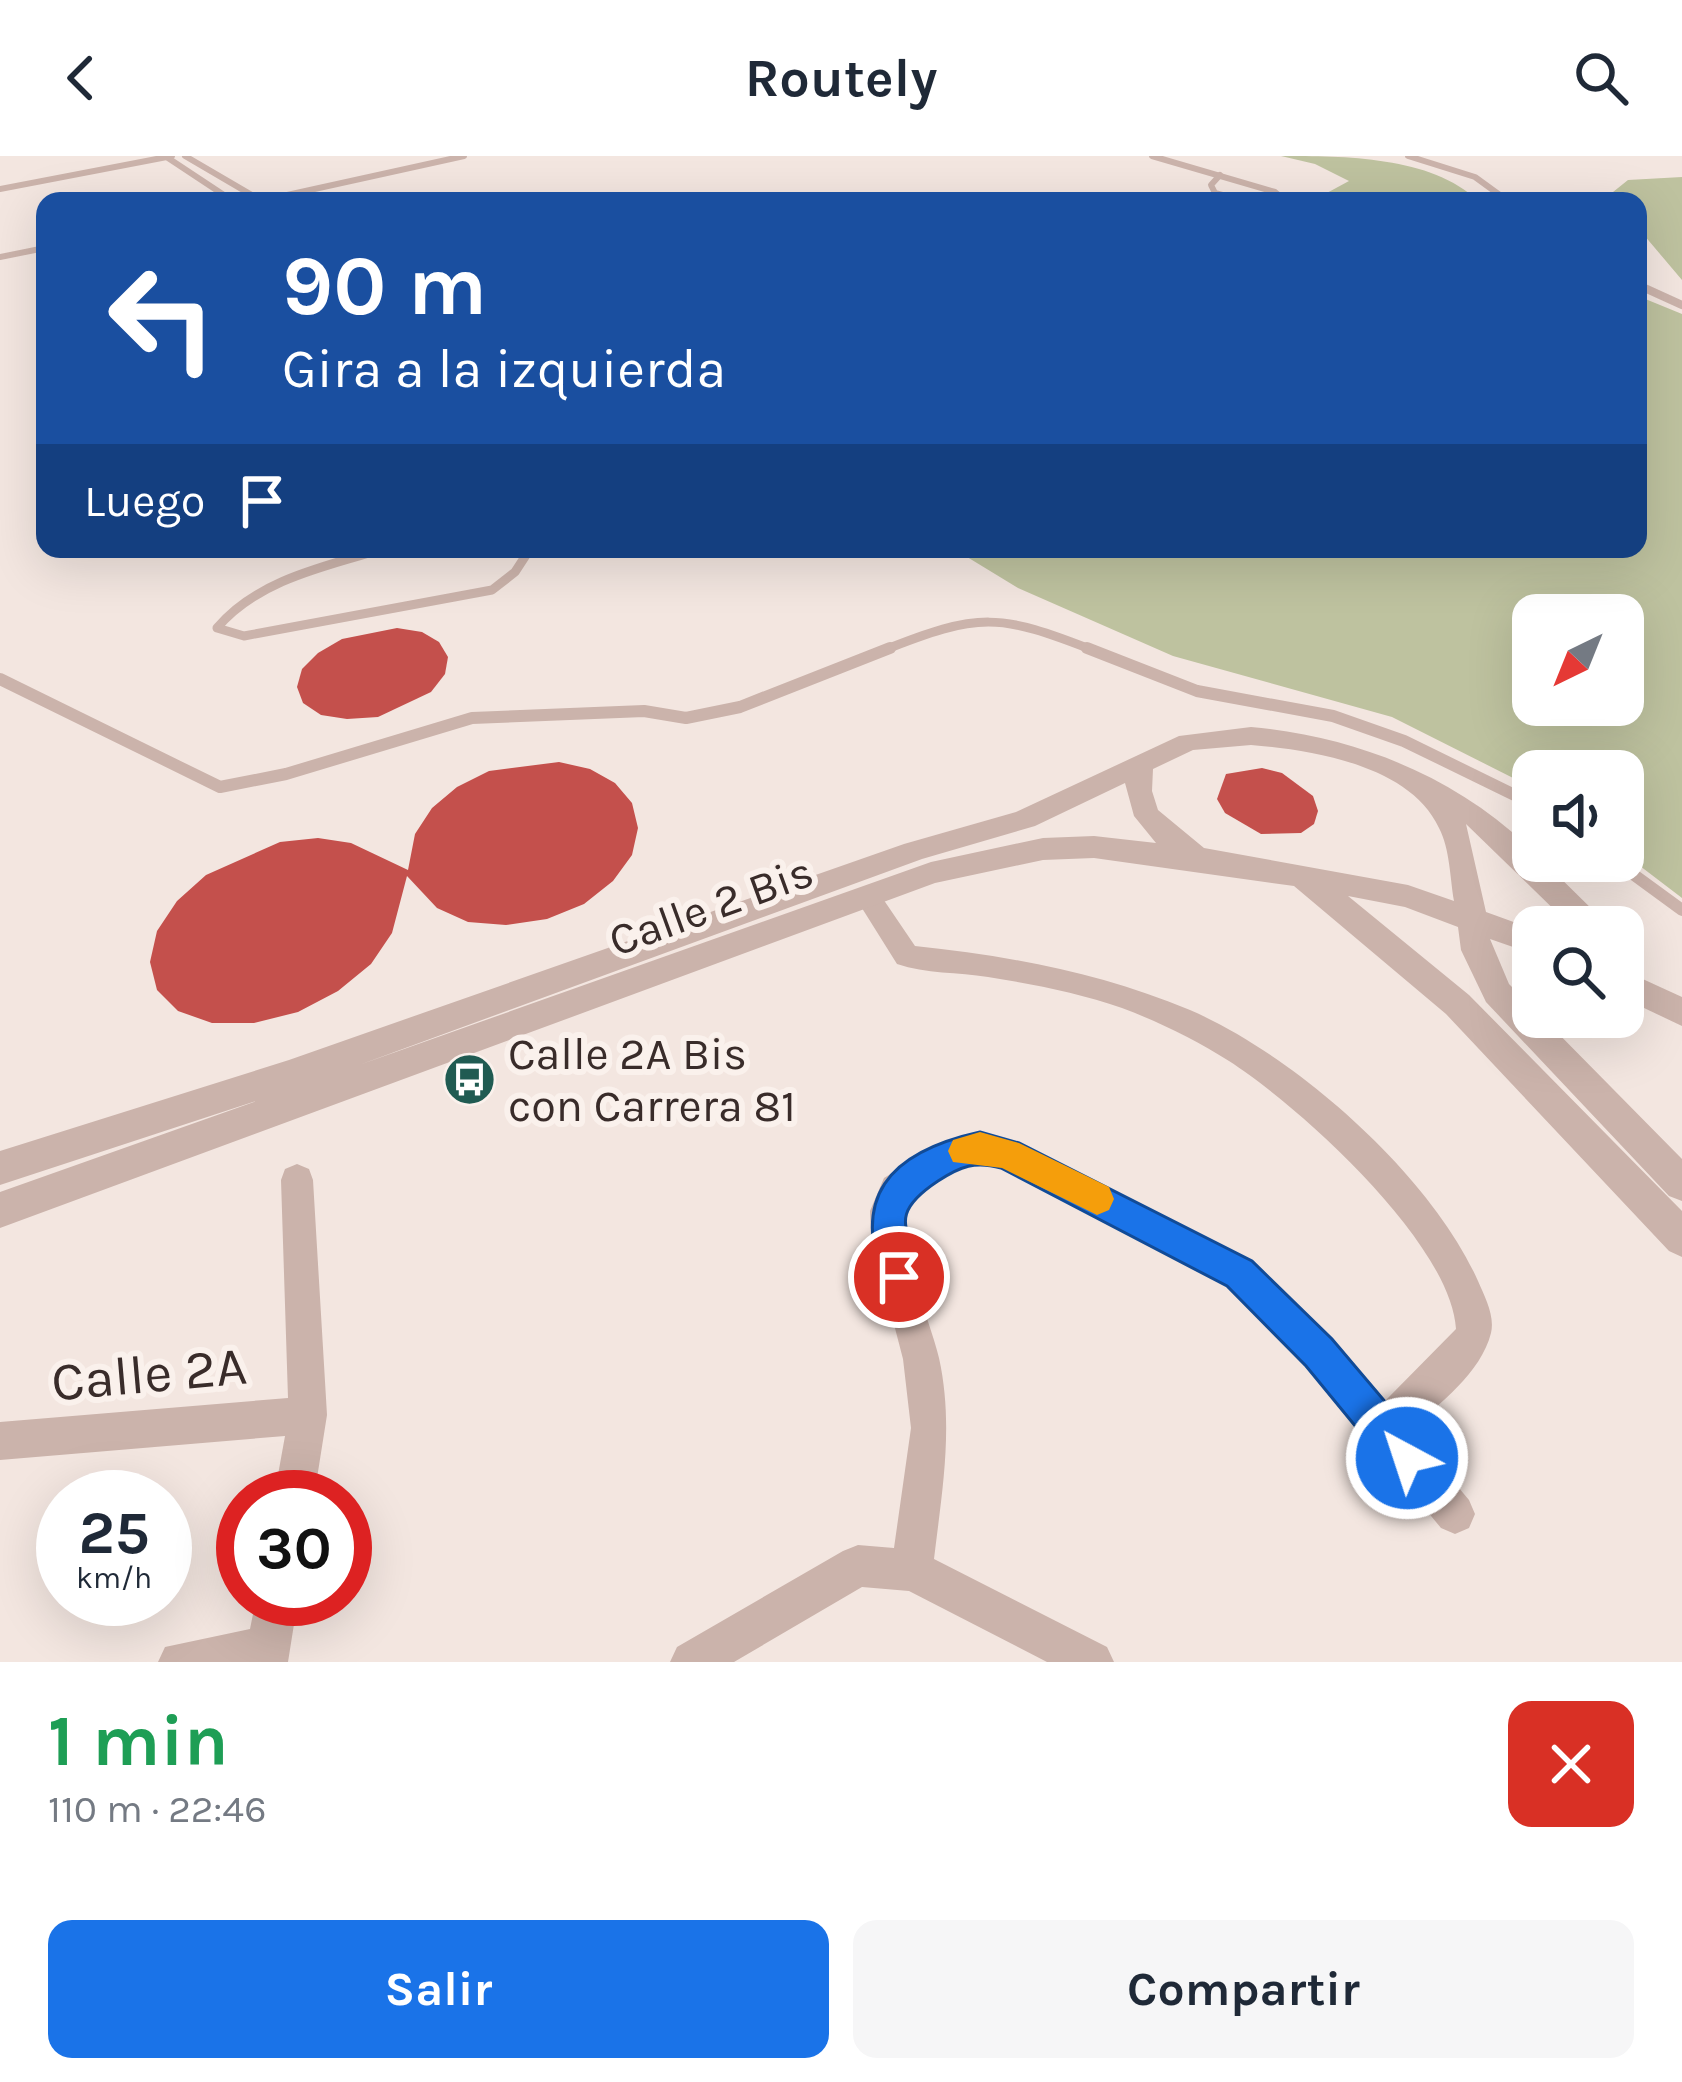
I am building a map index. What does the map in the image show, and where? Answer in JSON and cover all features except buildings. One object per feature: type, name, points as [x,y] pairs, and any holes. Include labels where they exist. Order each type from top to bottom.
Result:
[{"type":"street","points":[[1653,156],[1670,161]]},
{"type":"street","name":"Calle 2 Bis","points":[[0,1168],[56,1154],[914,851],[1025,819],[1142,761],[1216,736],[1278,737],[1336,750],[1450,797],[1492,828],[1570,906]]},
{"type":"street","points":[[1142,761],[1136,794],[1144,812],[1179,847],[1203,860]]},
{"type":"street","points":[[1405,776],[1451,820],[1485,972],[1508,1007],[1682,1184]]},
{"type":"street","name":"Calle 2 Bis","points":[[0,1210],[931,873],[1042,849],[1094,847],[1203,860],[1408,896],[1512,934]]},
{"type":"street","points":[[1302,880],[1382,933],[1436,982],[1682,1238]]},
{"type":"street","points":[[868,897],[907,956],[1019,968],[1163,1008],[1228,1041],[1336,1123],[1429,1225],[1471,1309],[1474,1327],[1468,1346],[1383,1429]]},
{"type":"street","points":[[1644,980],[1674,1008]]},
{"type":"street","points":[[1644,993],[1674,1008]]},
{"type":"street","points":[[911,1570],[930,1428],[921,1359],[888,1236],[887,1211],[896,1189],[952,1154],[980,1148],[1007,1154],[1240,1273],[1319,1352],[1454,1514]]},
{"type":"street","points":[[297,1180],[308,1415],[299,1470]]},
{"type":"street","name":"Calle 2A","points":[[0,1441],[308,1415]]},
{"type":"street","points":[[692,1662],[857,1565],[911,1570],[1092,1662]]},
{"type":"street","points":[[180,1662],[268,1654]]},
{"type":"lane","points":[[0,189],[168,156],[220,192]]},
{"type":"lane","points":[[185,156],[246,192]]},
{"type":"lane","points":[[302,192],[464,156]]},
{"type":"lane","points":[[1152,156],[1276,192]]},
{"type":"lane","points":[[1408,156],[1466,174],[1501,192]]},
{"type":"lane","points":[[1214,192],[1210,184],[1220,175]]},
{"type":"lane","points":[[0,257],[36,250]]},
{"type":"lane","points":[[1647,289],[1682,304]]},
{"type":"lane","points":[[358,558],[250,598],[225,615],[217,628],[244,636],[492,590],[524,558]]},
{"type":"lane","points":[[0,679],[220,788],[286,774],[472,718],[644,711],[686,718],[740,707],[942,627],[979,619],[1019,621],[1197,692],[1333,716],[1404,741],[1512,794]]},
{"type":"lane","points":[[1644,882],[1682,910]]},
{"type":"green space","points":[[1281,156],[1358,158],[1412,167],[1467,192],[1329,192],[1349,181],[1315,164]]},
{"type":"green space","points":[[1682,177],[1682,280],[1647,239],[1647,192],[1613,192],[1628,180]]},
{"type":"green space","points":[[1647,300],[1682,314],[1682,898],[1644,869],[1644,750],[1512,750],[1512,777],[1392,717],[1173,656],[1018,588],[969,558],[1647,558]]},
{"type":"slow traffic","points":[[964,1151],[980,1148],[1007,1154],[1097,1199]]},
{"type":"place","name":"Calle 2A Bis con Carrera 81","points":[[469,1080]]},
{"type":"route","points":[[899,1277],[887,1211],[896,1189],[952,1154],[980,1148],[1007,1154],[1240,1273],[1319,1352],[1407,1458]]}]
